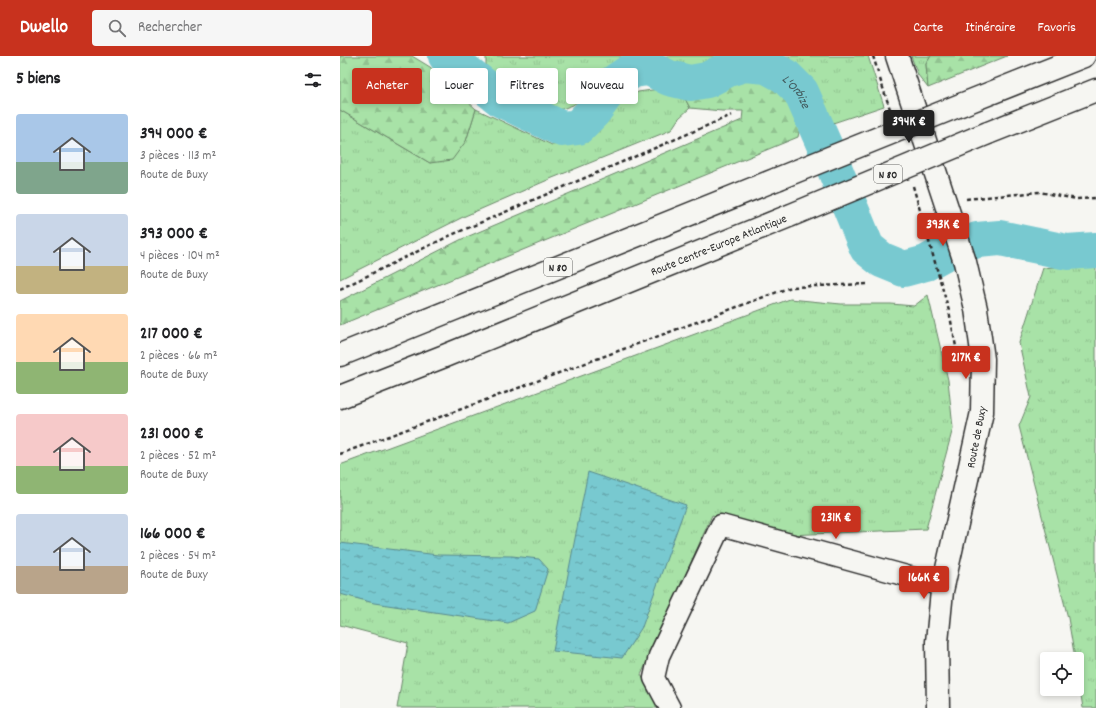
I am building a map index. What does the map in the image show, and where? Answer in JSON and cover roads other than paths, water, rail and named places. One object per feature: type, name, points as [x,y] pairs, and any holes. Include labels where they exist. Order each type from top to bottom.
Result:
[{"type":"main road","name":"Route de Buxy","points":[[897,56],[965,262],[976,308],[983,359],[982,412],[943,586],[937,642],[938,708]]},
{"type":"main road","name":"N 80","points":[[340,355],[1084,56]]},
{"type":"main road","name":"Route Centre-Europe Atlantique","points":[[340,396],[442,357],[1096,90]]},
{"type":"street","points":[[670,708],[654,678],[659,656],[721,524],[943,586]]},
{"type":"water","points":[[588,472],[686,505],[642,627],[622,658],[553,651]]},
{"type":"water","points":[[340,543],[438,555],[512,556],[539,559],[548,569],[535,611],[508,623],[374,603],[340,594]]},
{"type":"waterway","name":"L'Orbize","points":[[446,56],[502,100],[562,129],[578,127],[593,112],[615,82],[633,70],[649,68],[669,78],[690,83],[707,80],[728,69],[744,64],[767,66],[785,76],[801,92],[867,248],[882,260],[904,269],[926,263],[948,251],[977,240],[1000,238],[1067,252],[1096,250]]}]
